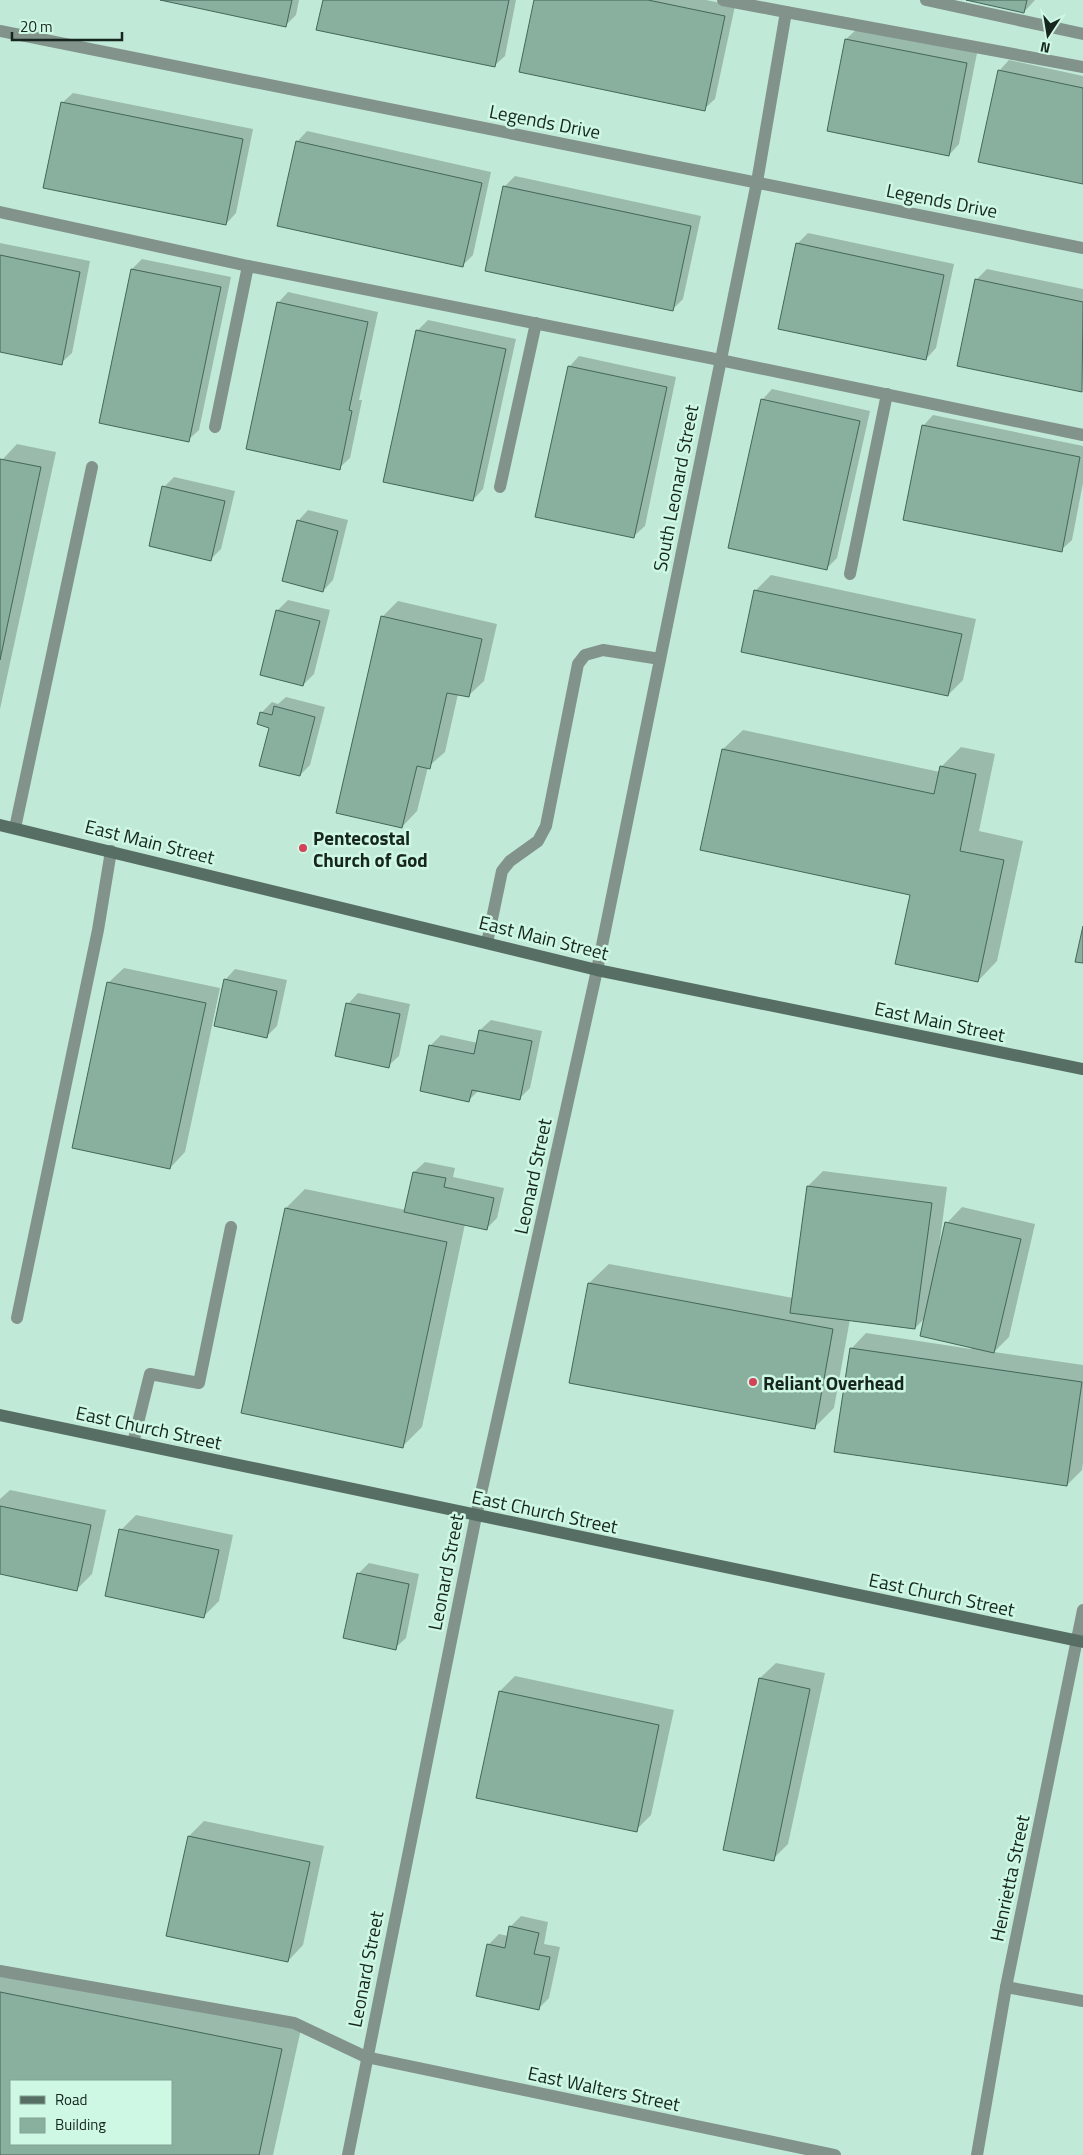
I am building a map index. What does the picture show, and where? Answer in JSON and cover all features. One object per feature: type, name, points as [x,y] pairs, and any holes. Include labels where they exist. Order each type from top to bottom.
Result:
[{"type":"main road","name":"East Main Street","points":[[0,824],[597,970],[1083,1069]]},
{"type":"main road","name":"East Church Street","points":[[0,1415],[1080,1642]]},
{"type":"street","points":[[723,0],[1083,67]]},
{"type":"street","points":[[926,0],[1083,34]]},
{"type":"street","name":"South Leonard Street","points":[[597,970],[757,182],[786,12]]},
{"type":"street","name":"Legends Drive","points":[[0,31],[1083,248]]},
{"type":"street","points":[[0,212],[248,266],[720,360],[1083,435]]},
{"type":"street","points":[[215,428],[248,266]]},
{"type":"street","points":[[500,487],[536,323]]},
{"type":"street","points":[[850,574],[887,394]]},
{"type":"street","points":[[14,828],[92,467]]},
{"type":"street","points":[[487,943],[502,872],[510,861],[538,841],[546,826],[578,664],[585,654],[603,650],[660,659]]},
{"type":"street","points":[[17,1318],[98,930],[111,851]]},
{"type":"street","name":"Leonard Street","points":[[348,2155],[366,2057],[476,1516],[597,970]]},
{"type":"street","points":[[133,1443],[150,1374],[199,1383],[231,1227]]},
{"type":"street","name":"Henrietta Street","points":[[976,2155],[1006,1987],[1080,1642],[1083,1610]]},
{"type":"street","name":"East Walters Street","points":[[0,1971],[294,2023],[366,2057],[835,2155]]},
{"type":"street","points":[[1006,1987],[1083,2001]]},
{"type":"building","points":[[160,0],[292,0],[286,27]]},
{"type":"building","points":[[323,0],[509,0],[495,67],[316,30]]},
{"type":"building","points":[[534,0],[648,0],[725,16],[705,111],[519,72]]},
{"type":"building","points":[[966,0],[1027,0],[1024,13]]},
{"type":"building","points":[[845,39],[967,63],[949,156],[827,131]]},
{"type":"building","points":[[998,70],[1083,88],[1083,184],[978,162]]},
{"type":"building","points":[[61,102],[243,139],[226,225],[43,188]]},
{"type":"building","points":[[296,141],[482,183],[463,267],[277,226]]},
{"type":"building","points":[[503,186],[691,226],[673,311],[485,271]]},
{"type":"building","points":[[796,243],[944,275],[926,360],[778,329]]},
{"type":"building","points":[[0,255],[80,272],[62,365],[0,352]]},
{"type":"building","points":[[131,269],[221,287],[189,442],[99,423]]},
{"type":"building","points":[[975,279],[1083,302],[1082,392],[957,366]]},
{"type":"building","points":[[277,302],[368,322],[349,410],[352,411],[340,470],[246,449]]},
{"type":"building","points":[[416,330],[506,349],[473,501],[383,482]]},
{"type":"building","points":[[568,366],[667,387],[634,538],[535,517]]},
{"type":"building","points":[[761,399],[860,421],[827,570],[728,548]]},
{"type":"building","points":[[922,425],[1080,457],[1062,552],[903,520]]},
{"type":"building","points":[[0,459],[41,467],[0,660]]},
{"type":"building","points":[[162,486],[225,501],[211,561],[149,546]]},
{"type":"building","points":[[297,520],[338,531],[323,592],[282,581]]},
{"type":"building","points":[[754,590],[962,634],[948,696],[741,652]]},
{"type":"building","points":[[276,610],[320,621],[303,686],[260,675]]},
{"type":"building","points":[[381,616],[482,639],[469,697],[447,693],[430,769],[417,766],[402,828],[336,813]]},
{"type":"building","points":[[274,706],[315,717],[300,776],[259,766],[269,728],[257,724],[260,712],[272,715]]},
{"type":"building","points":[[722,749],[934,794],[940,766],[976,774],[960,851],[1004,860],[978,982],[895,964],[910,895],[700,850]]},
{"type":"building","points":[[1083,926],[1083,963],[1075,962]]},
{"type":"building","points":[[224,979],[277,991],[267,1038],[214,1026]]},
{"type":"building","points":[[107,982],[206,1003],[170,1169],[72,1148]]},
{"type":"building","points":[[346,1003],[400,1014],[389,1068],[335,1056]]},
{"type":"building","points":[[479,1030],[532,1041],[520,1100],[472,1090],[469,1102],[420,1091],[429,1045],[474,1054]]},
{"type":"building","points":[[413,1172],[446,1178],[444,1187],[494,1198],[487,1230],[404,1212]]},
{"type":"building","points":[[807,1186],[932,1203],[915,1329],[790,1313]]},
{"type":"building","points":[[285,1208],[447,1242],[403,1448],[241,1413]]},
{"type":"building","points":[[945,1222],[1021,1239],[994,1353],[920,1336]]},
{"type":"building","points":[[588,1283],[833,1329],[815,1429],[569,1383]]},
{"type":"building","points":[[850,1348],[1082,1382],[1067,1486],[834,1452]]},
{"type":"building","points":[[0,1506],[91,1525],[77,1591],[0,1574]]},
{"type":"building","points":[[119,1529],[219,1550],[204,1618],[105,1596]]},
{"type":"building","points":[[357,1573],[409,1584],[396,1650],[343,1638]]},
{"type":"building","points":[[759,1678],[810,1689],[774,1861],[723,1850]]},
{"type":"building","points":[[499,1691],[659,1725],[637,1832],[476,1798]]},
{"type":"building","points":[[188,1836],[310,1862],[288,1962],[166,1936]]},
{"type":"building","points":[[509,1926],[539,1933],[534,1954],[550,1957],[539,2010],[476,1996],[487,1944],[505,1948]]},
{"type":"building","points":[[0,1992],[282,2049],[259,2155],[0,2155]]},
{"type":"place","name":"Pentecostal Church of God","points":[[303,848]]},
{"type":"place","name":"Reliant Overhead","points":[[753,1382]]}]
